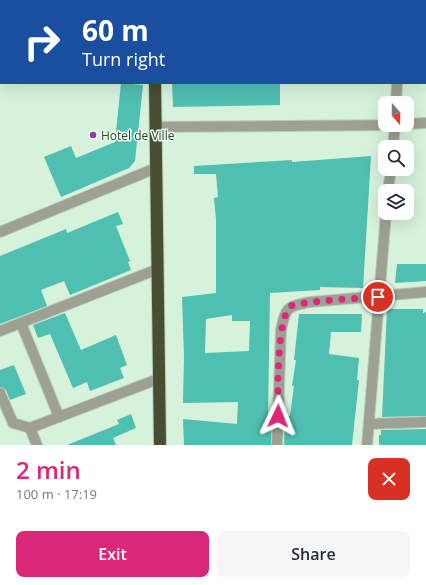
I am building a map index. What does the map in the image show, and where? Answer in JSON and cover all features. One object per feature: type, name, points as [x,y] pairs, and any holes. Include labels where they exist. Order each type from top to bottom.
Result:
[{"type":"highway","points":[[155,84],[160,445]]},
{"type":"street","points":[[396,96],[397,84]]},
{"type":"street","points":[[414,124],[426,123]]},
{"type":"street","points":[[155,127],[378,125]]},
{"type":"street","points":[[0,232],[156,168]]},
{"type":"street","points":[[367,445],[385,220]]},
{"type":"street","points":[[0,331],[158,269]]},
{"type":"street","points":[[277,445],[280,345],[285,314],[291,306],[310,302],[426,292]]},
{"type":"street","points":[[21,323],[59,416]]},
{"type":"street","points":[[0,393],[13,423],[30,428],[158,379]]},
{"type":"street","points":[[369,424],[426,422]]},
{"type":"street","points":[[30,428],[37,445]]},
{"type":"building","points":[[121,84],[143,85],[135,161],[129,168],[61,197],[44,157],[71,146],[76,158],[115,142]]},
{"type":"building","points":[[172,84],[280,84],[280,105],[173,107]]},
{"type":"building","points":[[371,156],[363,288],[320,287],[320,290],[270,293],[268,416],[272,416],[271,445],[184,445],[183,419],[237,424],[238,402],[183,403],[184,357],[182,297],[216,293],[216,219],[214,198],[218,197],[216,174],[194,174],[194,166],[292,160],[292,162]],"holes":[[[232,315],[232,321],[250,321],[249,351],[205,353],[206,319]]]},
{"type":"building","points":[[118,212],[123,224],[116,226],[130,261],[128,262],[131,270],[70,295],[64,281],[41,290],[47,306],[0,324],[0,256],[66,229],[67,233]]},
{"type":"building","points":[[397,264],[426,264],[426,281],[395,283]]},
{"type":"building","points":[[387,309],[423,309],[423,313],[426,312],[426,416],[382,417]]},
{"type":"building","points":[[65,313],[81,350],[116,335],[127,365],[120,368],[124,378],[90,391],[87,382],[73,388],[50,334],[38,338],[33,325]]},
{"type":"building","points":[[299,314],[362,314],[361,332],[331,332],[329,354],[359,358],[357,380],[359,380],[352,445],[284,445],[285,416],[290,416],[294,386],[292,386],[296,360],[294,360]]},
{"type":"building","points":[[14,365],[26,394],[10,400],[6,390],[0,387],[0,370]]},
{"type":"building","points":[[131,414],[136,428],[113,438],[116,445],[67,445],[119,424],[117,420]]},
{"type":"building","points":[[426,429],[426,445],[379,445],[379,435],[381,435],[381,430]]},
{"type":"place","name":"Hotel de Ville","points":[[93,135]]},
{"type":"route","points":[[278,416],[281,330],[285,314],[291,306],[310,302],[378,297]]}]
